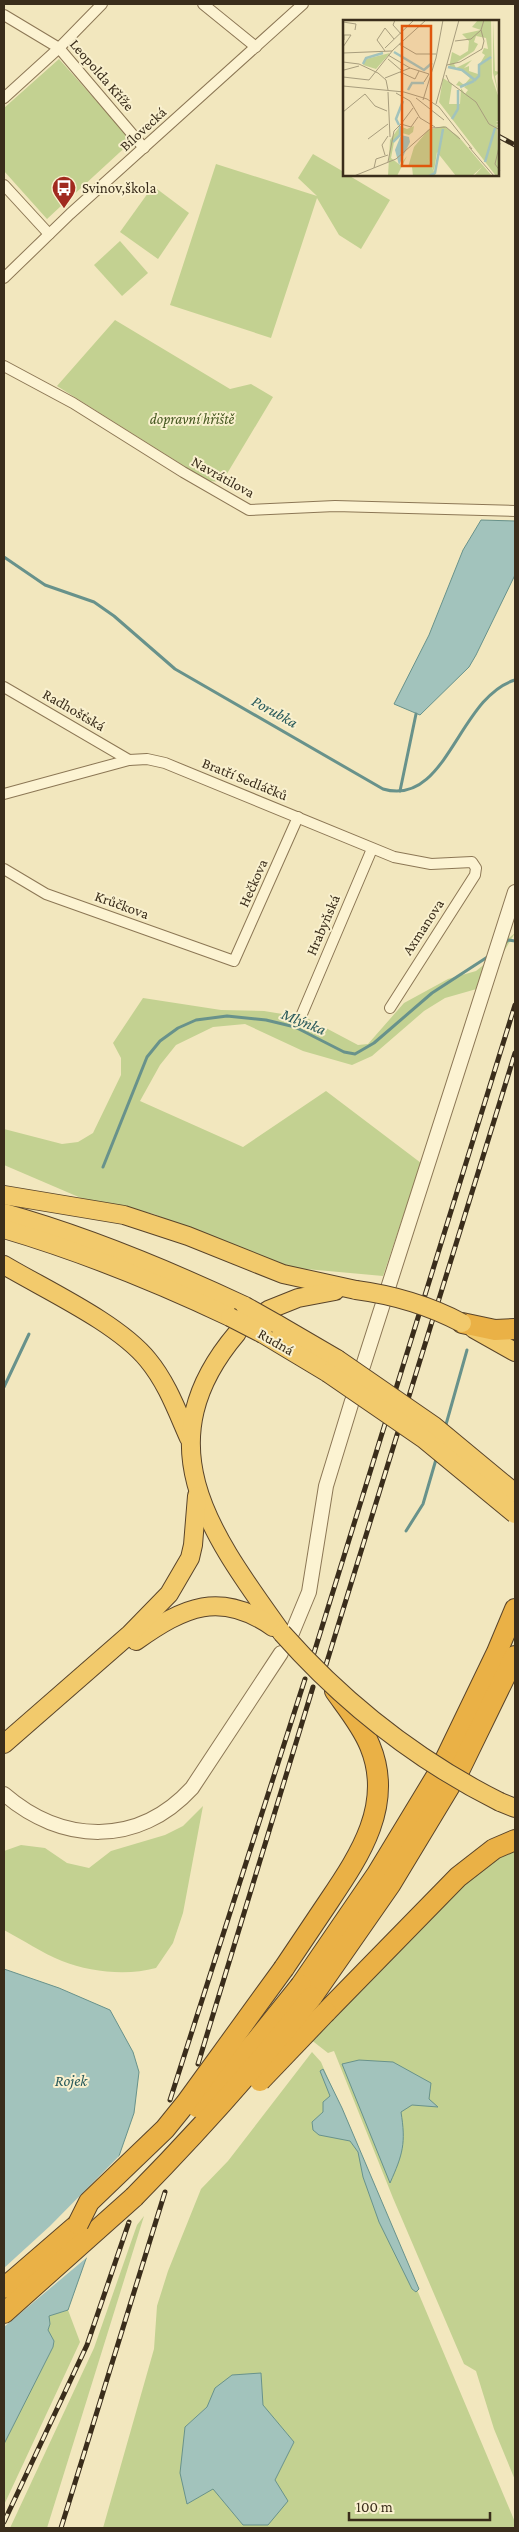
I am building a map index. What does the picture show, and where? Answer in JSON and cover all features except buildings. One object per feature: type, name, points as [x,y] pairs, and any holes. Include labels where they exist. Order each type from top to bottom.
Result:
[{"type":"highway","points":[[4,1195],[92,1208],[124,1215],[172,1230],[283,1274],[418,1303],[462,1323],[515,1352]]},
{"type":"highway","name":"Rudná","points":[[4,1213],[61,1230],[145,1260],[244,1306],[332,1366],[515,1514]]},
{"type":"highway","name":"Rudná","points":[[4,1229],[137,1275],[233,1325],[270,1322]]},
{"type":"highway","points":[[4,1265],[106,1324],[136,1347],[160,1376],[191,1440]]},
{"type":"highway","points":[[270,1322],[313,1294],[356,1290]]},
{"type":"highway","points":[[462,1323],[495,1330],[515,1329]]},
{"type":"highway","points":[[4,1744],[150,1615],[177,1582],[193,1545],[198,1488],[191,1440],[196,1404],[206,1374],[233,1325]]},
{"type":"highway","name":"Rudná","points":[[332,1366],[434,1426],[515,1493]]},
{"type":"highway","points":[[78,2224],[90,2202],[158,2136],[186,2103],[284,1968],[341,1884],[367,1839],[377,1803],[378,1782],[370,1746],[334,1689],[287,1633],[263,1615],[220,1543],[198,1488]]},
{"type":"highway","points":[[51,1703],[165,1620],[186,1610],[198,1606],[223,1606],[263,1615]]},
{"type":"highway","points":[[448,1773],[515,1609]]},
{"type":"highway","points":[[4,2313],[134,2197],[183,2148],[242,2082],[306,1991],[390,1885],[448,1773],[515,1656]]},
{"type":"highway","points":[[334,1689],[406,1746],[456,1778],[508,1805]]},
{"type":"highway","points":[[134,2197],[157,2184],[458,1877],[494,1849],[515,1840]]},
{"type":"highway","points":[[4,2288],[78,2224],[170,2136],[256,2041],[306,1991]]},
{"type":"street","points":[[4,98],[59,48],[102,4]]},
{"type":"street","points":[[204,4],[256,47]]},
{"type":"street","name":"Bílovecká","points":[[4,278],[49,234],[303,4]]},
{"type":"street","name":"Leopolda Kříže","points":[[4,15],[59,48],[144,148]]},
{"type":"street","points":[[4,185],[49,234]]},
{"type":"street","name":"Navrátilova","points":[[4,366],[73,403],[183,472],[249,510],[335,506],[515,511]]},
{"type":"street","name":"Radhošťská","points":[[4,686],[130,760]]},
{"type":"street","name":"Bratří Sedláčků","points":[[4,794],[130,760],[147,759],[165,762],[394,857],[424,863],[472,862]]},
{"type":"street","name":"Hečkova","points":[[234,961],[298,817]]},
{"type":"street","name":"Hrabyňská","points":[[302,1014],[372,849]]},
{"type":"street","name":"Axmanova","points":[[390,1008],[475,875],[476,868],[472,862]]},
{"type":"street","name":"Krůčkova","points":[[4,869],[46,894],[234,961]]},
{"type":"street","points":[[363,1366],[515,892]]},
{"type":"street","points":[[287,1633],[309,1592],[326,1486],[352,1401]]},
{"type":"street","points":[[4,1794],[37,1818],[64,1829],[92,1832],[120,1830],[152,1818],[182,1799],[192,1788],[281,1653]]},
{"type":"green space","points":[[59,59],[132,141],[69,199],[64,199],[61,206],[47,219],[4,171],[4,108]]},
{"type":"green space","points":[[313,154],[343,171],[343,176],[350,176],[390,200],[361,249],[339,235],[317,198],[271,338],[170,305],[216,164],[317,196],[298,178]]},
{"type":"green space","points":[[153,186],[189,213],[158,259],[120,232]]},
{"type":"green space","points":[[120,241],[148,273],[122,296],[94,265]]},
{"type":"green space","name":"dopravní hřiště","points":[[115,320],[230,389],[251,384],[273,397],[222,482],[208,481],[57,386]]},
{"type":"green space","points":[[515,933],[494,968],[494,984],[445,998],[424,1011],[372,1056],[352,1065],[303,1051],[245,1024],[213,1027],[176,1045],[160,1065],[140,1101],[243,1147],[326,1091],[421,1163],[383,1276],[284,1267],[225,1245],[154,1214],[81,1198],[4,1165],[4,1129],[62,1144],[78,1142],[93,1133],[121,1075],[121,1058],[113,1043],[143,998],[221,1010],[264,1011],[307,1018],[358,1045],[368,1044],[404,1003],[448,979],[476,971],[496,955],[503,943]]},
{"type":"green space","points":[[203,1806],[183,1913],[173,1943],[156,1968],[133,1972],[109,1972],[84,1968],[55,1958],[4,1930],[4,1851],[21,1845],[45,1848],[67,1863],[89,1868],[111,1851],[165,1835],[183,1826]]},
{"type":"green space","points":[[515,1840],[515,2480],[494,2429],[476,2371],[464,2364],[393,2198],[334,2051],[328,2053],[310,2039],[425,1910]]},
{"type":"green space","points":[[312,2052],[321,2062],[515,2522],[515,2528],[103,2528],[154,2349],[157,2306],[168,2271],[201,2189],[228,2161]],"holes":[[[261,2373],[262,2405],[294,2442],[275,2480],[243,2525],[213,2488],[187,2504],[185,2427],[207,2407]]]},
{"type":"green space","points":[[144,2216],[47,2528],[10,2528],[94,2348],[137,2225]]},
{"type":"green space","points":[[68,2310],[80,2342],[4,2505],[4,2444],[53,2347],[54,2341],[48,2330],[50,2324],[49,2316]]},
{"type":"water","points":[[481,520],[515,521],[515,575],[469,667],[420,715],[394,704],[429,635],[463,550]]},
{"type":"water","name":"Rojek","points":[[4,1969],[59,1988],[110,2010],[133,2052],[139,2072],[134,2113],[111,2179],[100,2197],[100,2219],[68,2310],[49,2316],[50,2324],[48,2330],[54,2341],[53,2347],[4,2444]]},
{"type":"water","points":[[359,2060],[393,2062],[431,2083],[429,2099],[438,2107],[412,2105],[401,2112],[402,2148],[390,2183],[342,2064]]},
{"type":"water","points":[[323,2069],[342,2108],[419,2289],[416,2292],[412,2289],[379,2222],[363,2177],[358,2152],[350,2141],[319,2135],[313,2130],[312,2122],[323,2112],[323,2102],[330,2096],[320,2071]]},
{"type":"water","points":[[261,2373],[263,2405],[294,2442],[275,2480],[288,2501],[268,2525],[243,2525],[213,2489],[187,2504],[180,2473],[185,2427],[207,2407],[215,2388],[232,2375]]},
{"type":"pier","points":[[125,2150],[113,2180],[102,2198],[103,2219],[91,2254],[4,2327],[4,2268],[50,2226]]},
{"type":"waterway","name":"Porubka","points":[[4,557],[45,585],[94,602],[114,616],[175,669],[383,789],[405,790],[423,782],[438,767],[479,707],[496,690],[515,680]]},
{"type":"waterway","points":[[400,791],[416,714]]},
{"type":"waterway","name":"Mlýnka","points":[[504,944],[508,940],[515,941]]},
{"type":"waterway","name":"Mlýnka","points":[[103,1167],[147,1057],[160,1041],[178,1028],[196,1020],[227,1016],[266,1020],[295,1027],[344,1052],[355,1054],[374,1043],[432,993],[489,956]]},
{"type":"waterway","name":"Mlýnka","points":[[4,1387],[29,1334]]},
{"type":"waterway","points":[[445,1428],[467,1350]]},
{"type":"waterway","points":[[406,1531],[423,1504],[437,1456]]},
{"type":"railway","points":[[499,137],[515,145]]},
{"type":"railway","points":[[313,1656],[515,1005]]},
{"type":"railway","points":[[325,1668],[515,1053]]},
{"type":"railway","points":[[170,2100],[305,1679]]},
{"type":"railway","points":[[198,2064],[313,1687]]},
{"type":"railway","points":[[61,2528],[165,2192]]},
{"type":"railway","points":[[4,2522],[87,2345],[129,2222]]},
{"type":"place","name":"Svinov,škola","points":[[64,209]]}]
